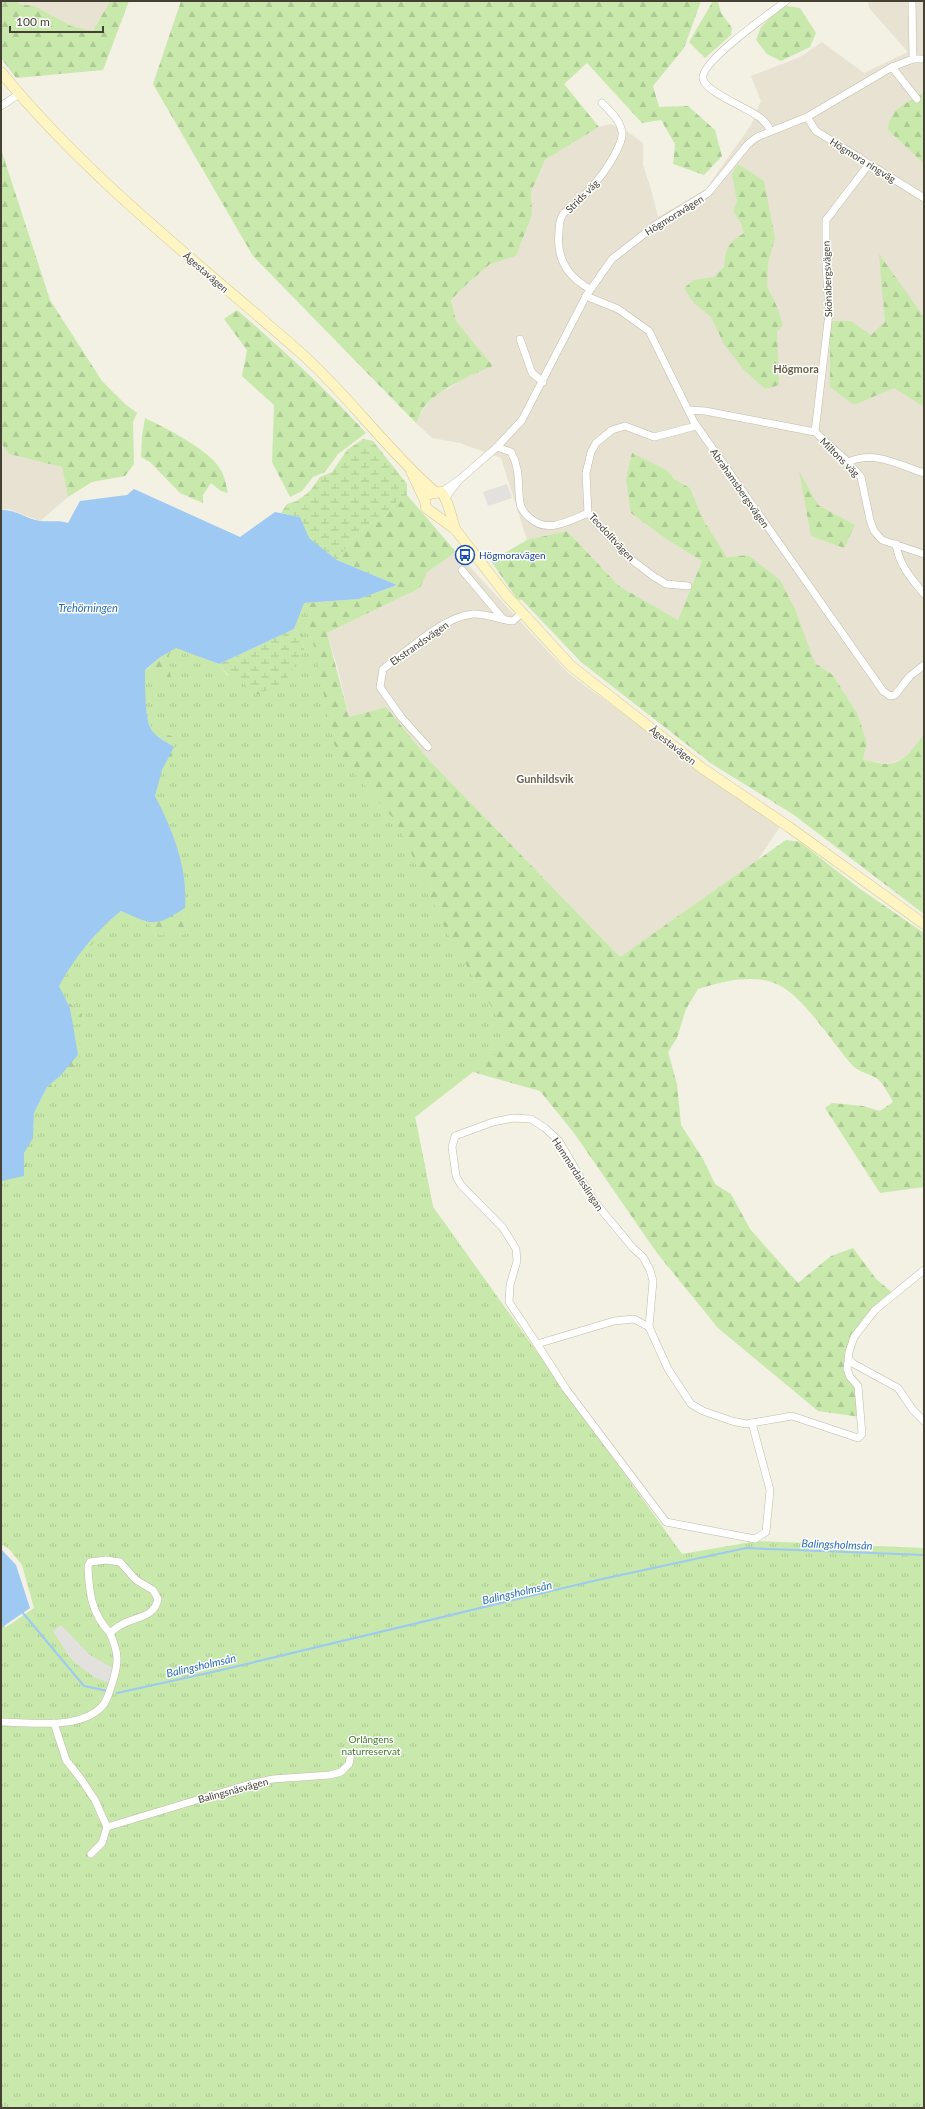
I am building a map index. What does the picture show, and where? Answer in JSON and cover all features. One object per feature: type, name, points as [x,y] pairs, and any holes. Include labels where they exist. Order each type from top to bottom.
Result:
[{"type":"main road","name":"Ågestavägen","points":[[1,72],[19,94],[73,152],[148,222],[302,355],[367,420],[411,471],[442,496],[456,529],[506,595],[571,666],[702,768],[789,827],[924,924]]},
{"type":"main road","name":"Ågestavägen","points":[[411,471],[425,500],[428,511],[435,513],[456,529]]},
{"type":"main road","points":[[425,500],[430,493],[442,496],[445,509],[441,513],[435,513]]},
{"type":"street","points":[[770,130],[768,125],[756,115],[721,96],[706,84],[703,79],[704,71],[734,41],[786,1]]},
{"type":"street","points":[[912,1],[913,59],[924,59]]},
{"type":"street","name":"Högmoravägen","points":[[442,496],[498,447],[522,420],[543,382],[586,296],[612,259],[658,224],[708,193],[748,144],[770,130],[807,117],[892,67],[913,59]]},
{"type":"street","points":[[892,67],[917,99]]},
{"type":"street","points":[[1,106],[19,94]]},
{"type":"street","name":"Strids väg","points":[[590,289],[578,282],[569,272],[560,254],[558,238],[559,226],[563,214],[598,182],[610,163],[621,140],[622,133],[618,120],[602,103]]},
{"type":"street","name":"Högmora ringväg","points":[[807,117],[816,131],[924,198]]},
{"type":"street","name":"Skönabergsvägen","points":[[815,432],[829,313],[826,266],[826,220],[869,164]]},
{"type":"street","name":"Abrahamsbergsvägen","points":[[586,296],[618,309],[649,331],[696,426],[887,695],[895,695],[910,676],[924,665]]},
{"type":"street","points":[[520,339],[532,373],[543,382]]},
{"type":"street","name":"Miltons väg","points":[[688,410],[706,411],[815,432],[848,462],[861,477],[870,520],[874,531],[882,540],[924,554]]},
{"type":"street","name":"Teodolitvägen","points":[[688,586],[666,584],[643,569],[623,552],[588,513],[586,466],[591,452],[604,436],[620,427],[635,429],[654,437],[696,426]]},
{"type":"street","points":[[498,447],[511,452],[517,463],[520,506],[525,514],[534,522],[550,527],[588,513]]},
{"type":"street","points":[[848,462],[855,459],[873,457],[885,459],[924,473]]},
{"type":"street","points":[[896,544],[898,558],[924,594]]},
{"type":"street","points":[[462,570],[503,620]]},
{"type":"street","name":"Ekstrandsvägen","points":[[428,747],[401,717],[380,687],[383,668],[454,619],[472,614],[513,621],[522,613]]},
{"type":"street","name":"Hammardalsslingan","points":[[752,1423],[770,1490],[766,1532],[755,1539],[666,1522],[566,1389],[508,1302],[510,1285],[517,1261],[516,1249],[502,1228],[461,1185],[456,1176],[452,1148],[455,1136],[493,1122],[513,1118],[531,1119],[545,1128],[559,1142],[594,1201],[633,1248],[643,1257],[650,1270],[652,1281],[649,1327],[668,1369],[691,1404],[703,1411],[732,1421],[752,1423],[792,1416],[858,1438],[862,1434],[858,1386],[850,1377],[847,1369],[849,1352],[854,1337],[875,1310],[924,1270]]},
{"type":"street","points":[[537,1344],[614,1321],[634,1319],[649,1327]]},
{"type":"street","points":[[849,1360],[898,1388],[913,1410],[924,1421]]},
{"type":"street","points":[[1,1722],[70,1722],[89,1716],[104,1704],[118,1664],[116,1647],[110,1633],[102,1624],[89,1596],[88,1566],[90,1562],[120,1562],[136,1580],[153,1590],[158,1599],[157,1605],[149,1614],[123,1623],[110,1633]]},
{"type":"street","points":[[54,1723],[66,1760],[91,1795],[107,1827],[102,1843],[91,1854]]},
{"type":"street","name":"Balingsnäsvägen","points":[[107,1827],[250,1784],[273,1779],[336,1774],[341,1772],[349,1764],[351,1754]]},
{"type":"shaded area","points":[[17,1],[110,1],[93,31],[71,26],[35,6],[19,4]]},
{"type":"shaded area","name":"Högmora","points":[[868,1],[924,1],[924,92],[888,130],[924,164],[924,733],[914,748],[902,759],[889,764],[863,760],[867,742],[857,713],[833,675],[815,663],[807,643],[748,555],[727,557],[704,521],[690,488],[674,479],[668,471],[631,513],[666,539],[702,561],[678,620],[619,586],[567,531],[527,540],[501,458],[460,443],[432,438],[416,423],[424,408],[436,395],[453,386],[462,379],[493,366],[456,321],[451,300],[490,264],[516,256],[532,215],[531,192],[545,160],[599,127],[610,124],[628,132],[643,143],[643,165],[658,217],[706,189],[751,125],[761,101],[751,76],[800,57],[822,42],[864,73],[908,52],[869,8]]},
{"type":"shaded area","points":[[1,443],[9,454],[62,467],[68,497],[40,521],[9,509],[1,510]]},
{"type":"shaded area","points":[[507,484],[512,498],[488,506],[483,492]]},
{"type":"shaded area","points":[[456,552],[569,674],[780,827],[757,861],[620,957],[430,761],[386,707],[349,717],[338,669],[327,633],[420,588],[426,572]]},
{"type":"shaded area","points":[[61,1625],[90,1655],[116,1670],[112,1684],[94,1677],[75,1663],[68,1655],[53,1631]]},
{"type":"green space","points":[[1,1],[17,1],[19,4],[35,6],[71,26],[93,31],[110,1],[129,1],[103,70],[16,78],[1,58]]},
{"type":"green space","points":[[181,1],[701,1],[684,48],[653,86],[659,107],[688,106],[715,130],[722,156],[704,175],[673,164],[675,144],[661,120],[642,123],[587,63],[564,84],[599,127],[545,160],[531,192],[532,215],[516,256],[490,264],[451,300],[456,321],[493,366],[465,378],[438,394],[424,407],[416,423],[253,256],[153,84]]},
{"type":"green space","points":[[713,1],[718,1],[721,13],[732,28],[731,35],[705,58],[689,42]]},
{"type":"green space","points":[[782,5],[800,8],[816,33],[810,47],[781,61],[767,54],[756,40],[761,27]]},
{"type":"green space","points":[[924,92],[924,164],[888,130],[892,116],[896,111],[905,103]]},
{"type":"green space","points":[[1,149],[50,300],[102,381],[125,404],[137,413],[133,422],[134,464],[125,476],[92,482],[68,497],[62,467],[9,454],[1,443]]},
{"type":"green space","points":[[738,164],[764,181],[775,238],[768,263],[767,286],[777,307],[783,325],[777,332],[779,385],[765,389],[744,370],[724,344],[711,317],[693,302],[684,288],[694,280],[714,277],[724,267],[728,247],[734,240],[744,233],[741,223],[733,211],[737,201],[732,174]]},
{"type":"green space","points":[[879,254],[924,317],[924,407],[894,388],[854,405],[830,387],[830,321],[851,321],[871,335],[885,322]]},
{"type":"green space","points":[[237,310],[271,339],[366,433],[338,454],[325,472],[313,477],[302,491],[290,497],[272,462],[274,405],[242,376],[247,350],[224,319]]},
{"type":"green space","points":[[145,418],[188,441],[208,456],[222,472],[228,493],[221,491],[211,483],[203,495],[203,503],[180,493],[150,462],[141,457]]},
{"type":"green space","points":[[363,439],[373,441],[407,484],[407,495],[396,502],[381,521],[372,523],[360,530],[337,560],[308,538],[300,517],[281,513],[287,504],[297,501],[310,491],[320,477],[332,472],[347,450]]},
{"type":"green space","points":[[632,453],[668,471],[674,479],[690,488],[704,521],[727,557],[748,555],[780,580],[795,609],[815,663],[833,675],[857,713],[867,742],[863,760],[882,764],[894,763],[909,753],[924,733],[924,914],[794,815],[712,764],[581,662],[522,600],[517,599],[491,561],[527,540],[567,531],[619,586],[678,620],[702,561],[666,539],[631,513],[626,479]]},
{"type":"green space","points":[[799,471],[818,505],[855,525],[844,548],[811,536]]},
{"type":"green space","points":[[407,495],[456,552],[427,572],[420,588],[327,633],[349,717],[386,707],[430,761],[620,957],[786,840],[800,842],[860,889],[924,933],[924,1187],[880,1193],[825,1108],[832,1103],[863,1106],[880,1111],[893,1102],[880,1081],[853,1066],[799,1000],[779,985],[760,979],[749,979],[717,983],[698,989],[686,1009],[677,1038],[668,1052],[677,1084],[681,1125],[703,1159],[715,1184],[731,1194],[750,1229],[798,1283],[831,1256],[853,1248],[876,1279],[894,1294],[854,1337],[847,1369],[858,1386],[861,1417],[818,1411],[718,1328],[657,1253],[574,1133],[540,1091],[473,1072],[415,1117],[433,1207],[631,1486],[647,1505],[657,1528],[1,1181],[24,1153],[33,1138],[34,1113],[47,1087],[60,1076],[72,1028],[70,1008],[59,986],[72,965],[94,936],[121,911],[145,922],[155,796],[162,770],[173,747],[157,736],[148,722],[145,671],[159,658],[176,648],[219,664],[227,675],[285,681],[297,660],[305,652],[301,636],[294,629],[304,603],[359,599],[397,585],[337,560],[360,530],[372,523],[381,521],[396,502]]},
{"type":"green space","name":"Orlångens naturreservat","points":[[305,602],[334,744],[350,769],[393,818],[403,835],[446,931],[512,1041],[415,1117],[433,1207],[682,1554],[757,1541],[924,1548],[924,2108],[1,2108],[1,1614],[5,1628],[34,1608],[22,1565],[9,1549],[1,1544],[1,1181],[15,1183],[24,1180],[27,1163],[21,1157],[35,1124],[38,1108],[49,1098],[60,1073],[64,1069],[69,1072],[79,1060],[81,1046],[73,1039],[71,1028],[81,1021],[82,1014],[68,1002],[57,989],[79,953],[83,948],[91,946],[96,938],[98,928],[127,912],[143,919],[159,935],[164,935],[170,930],[180,936],[186,933],[190,928],[180,861],[182,854],[172,842],[152,805],[161,770],[163,769],[166,759],[175,755],[172,736],[154,732],[148,718],[145,702],[144,669],[152,671],[161,681],[171,677],[169,657],[171,649],[174,646],[178,649],[185,648],[199,655],[203,661],[212,662],[230,680],[242,678],[248,690],[263,696],[280,689],[306,648],[305,641],[293,617]]},
{"type":"green space","points":[[294,629],[301,636],[305,652],[285,681],[276,687],[259,691],[251,690],[237,683],[219,664]]},
{"type":"water","name":"Trehörningen","points":[[134,489],[240,537],[275,512],[300,517],[309,538],[337,560],[397,585],[359,599],[304,603],[294,629],[219,664],[176,648],[159,658],[145,670],[145,691],[148,722],[157,736],[174,747],[162,770],[155,796],[168,823],[182,864],[185,908],[166,919],[153,922],[140,919],[121,911],[94,936],[72,965],[59,986],[70,1008],[78,1055],[60,1076],[47,1087],[34,1113],[33,1138],[24,1153],[24,1176],[2,1181],[1,510],[11,511],[40,521],[57,521],[68,523],[80,501],[127,495]]},
{"type":"water","points":[[1,1549],[16,1565],[30,1608],[1,1628]]},
{"type":"waterway","name":"Balingsholmsån","points":[[117,1693],[217,1671],[593,1581],[746,1548],[924,1555]]},
{"type":"waterway","name":"Balingsholmsån","points":[[23,1613],[84,1686],[108,1691]]},
{"type":"place","name":"Högmoravägen","points":[[465,555]]},
{"type":"district","name":"Högmora","points":[[796,368]]},
{"type":"district","name":"Gunhildsvik","points":[[545,778]]}]
